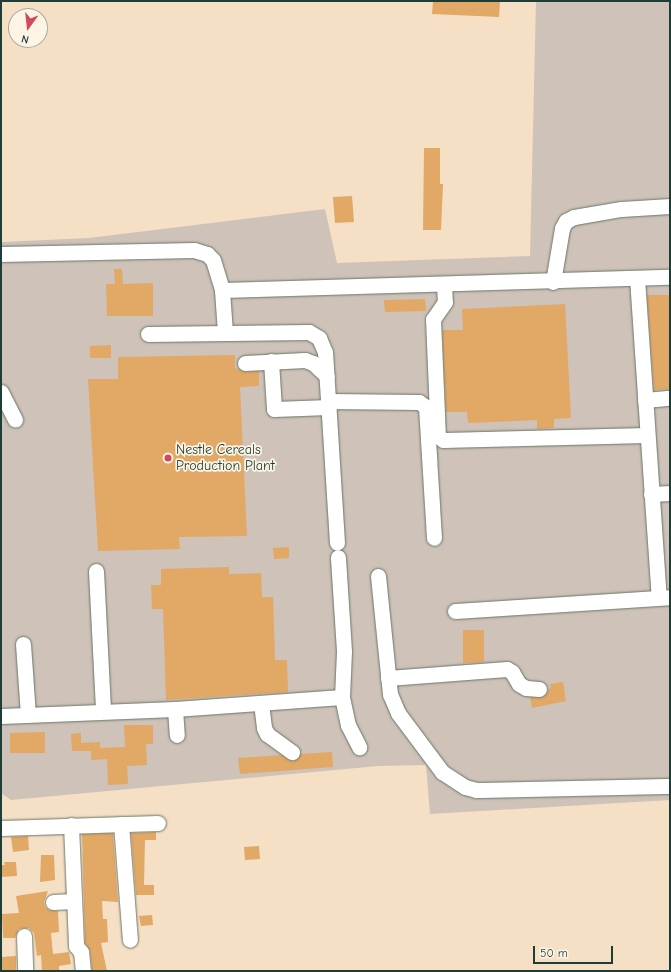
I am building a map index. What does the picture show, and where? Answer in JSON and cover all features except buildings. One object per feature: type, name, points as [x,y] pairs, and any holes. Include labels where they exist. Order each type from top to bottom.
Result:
[{"type":"street","points":[[553,282],[562,228],[566,221],[574,217],[621,209],[670,206]]},
{"type":"street","points":[[1,254],[194,250],[207,254],[213,260],[222,290],[225,333]]},
{"type":"street","points":[[222,290],[553,282],[670,277]]},
{"type":"street","points":[[455,611],[664,597],[651,494],[637,278]]},
{"type":"street","points":[[444,285],[445,302],[433,319],[438,436],[444,440],[647,435]]},
{"type":"street","points":[[148,334],[309,332],[320,338],[325,352],[329,404],[344,651],[342,697],[348,725],[359,747]]},
{"type":"street","points":[[245,363],[305,360],[313,363],[327,376]]},
{"type":"street","points":[[271,361],[274,409],[329,404],[419,402],[426,408],[434,538]]},
{"type":"street","points":[[1,392],[15,420]]},
{"type":"street","points":[[645,400],[670,398]]},
{"type":"street","points":[[651,494],[670,493]]},
{"type":"street","points":[[96,571],[103,711]]},
{"type":"street","points":[[378,576],[390,694],[398,713],[442,772],[465,787],[486,791],[670,786]]},
{"type":"street","points":[[23,644],[28,715]]},
{"type":"street","points":[[388,678],[507,669],[511,670],[519,684],[526,688],[539,689]]},
{"type":"street","points":[[1,716],[175,709],[342,697]]},
{"type":"street","points":[[261,703],[264,728],[267,734],[292,752]]},
{"type":"street","points":[[175,709],[177,735]]},
{"type":"street","points":[[1,828],[158,823]]},
{"type":"street","points":[[121,824],[130,940]]},
{"type":"street","points":[[71,825],[76,946],[82,952],[83,971]]},
{"type":"street","points":[[53,902],[74,900]]},
{"type":"street","points":[[24,936],[25,971]]},
{"type":"shaded area","points":[[536,1],[670,1],[670,800],[430,814],[426,765],[378,766],[11,800],[1,793],[1,242],[89,238],[325,209],[337,263],[530,256]]},
{"type":"place","name":"Nestle Cereals Production Plant","points":[[168,458]]}]
